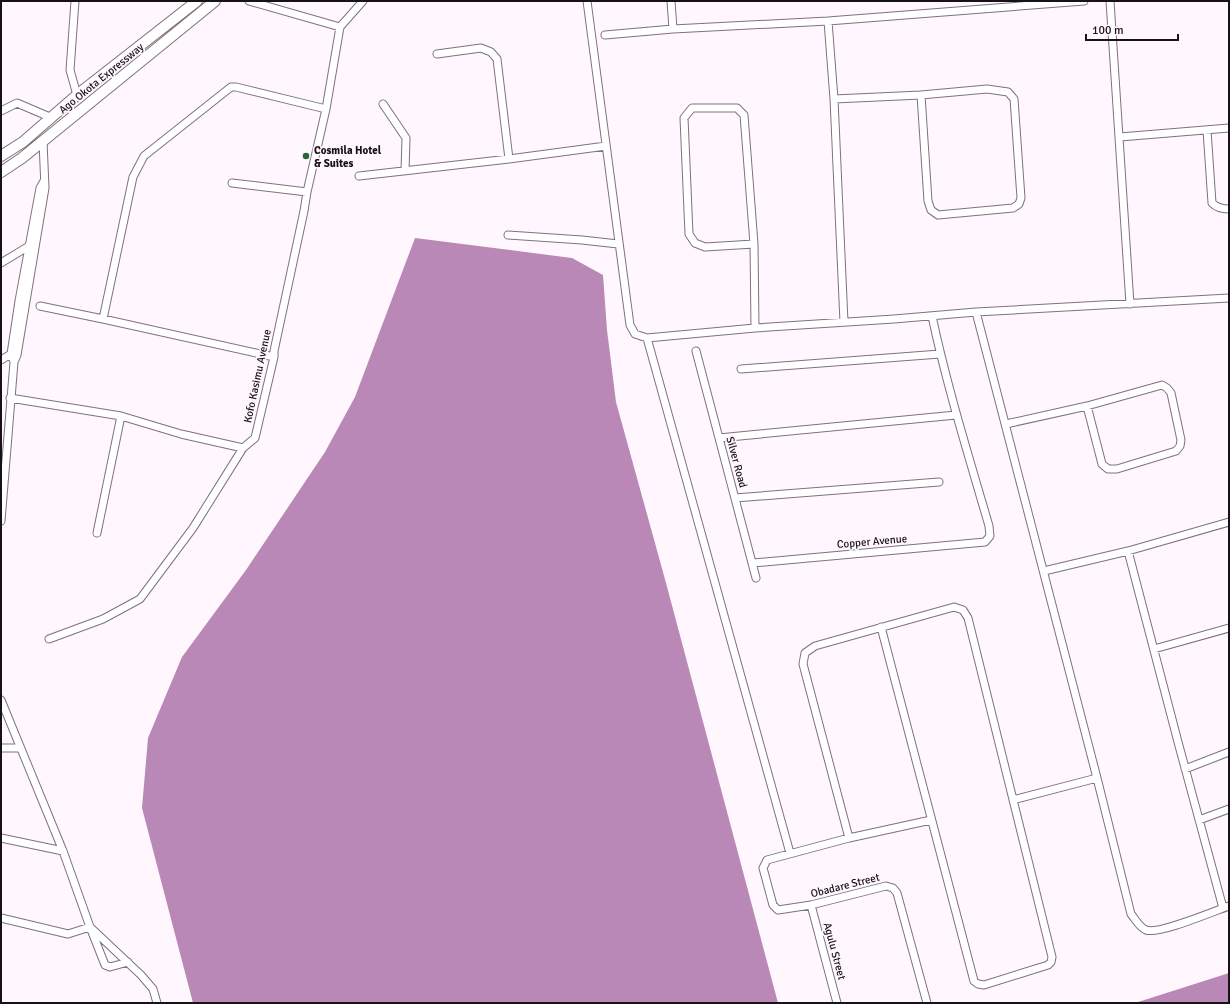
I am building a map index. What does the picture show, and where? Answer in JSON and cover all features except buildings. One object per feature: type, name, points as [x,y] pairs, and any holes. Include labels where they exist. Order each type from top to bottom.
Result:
[{"type":"main road","name":"Ago Okota Expressway","points":[[1,156],[23,142],[77,95],[197,1]]},
{"type":"main road","name":"Ago Okota Expressway","points":[[1,172],[22,158],[215,1]]},
{"type":"street","points":[[75,1],[70,70],[77,95]]},
{"type":"street","points":[[249,1],[340,27],[363,1]]},
{"type":"street","points":[[586,1],[618,244],[630,325],[635,334],[647,338],[755,328],[976,312],[1229,298]]},
{"type":"street","points":[[671,1],[673,29]]},
{"type":"street","points":[[605,35],[673,29],[828,21],[1016,3],[1084,1]]},
{"type":"street","points":[[1110,1],[1130,304]]},
{"type":"street","points":[[828,21],[834,99],[844,322]]},
{"type":"street","name":"Kofo Kasimu Avenue","points":[[49,639],[103,619],[140,600],[193,528],[243,448],[255,438],[274,357],[274,351],[304,211],[306,192],[326,109],[340,27]]},
{"type":"street","points":[[437,54],[481,48],[491,52],[497,59],[509,159]]},
{"type":"street","points":[[103,319],[133,177],[144,156],[231,87],[326,109]]},
{"type":"street","points":[[834,99],[988,89],[1008,92],[1014,99],[1021,198],[1019,204],[1013,208],[938,215],[931,210],[928,201],[921,94]]},
{"type":"street","points":[[1,111],[18,103],[52,118]]},
{"type":"street","points":[[383,104],[406,138],[405,171]]},
{"type":"street","points":[[754,244],[705,247],[695,243],[689,234],[684,118],[692,108],[737,108],[744,115],[754,244],[755,328]]},
{"type":"street","points":[[1120,137],[1229,128]]},
{"type":"street","points":[[1206,130],[1212,203],[1217,207],[1229,209]]},
{"type":"street","points":[[1,521],[14,357],[40,188],[44,181],[42,141]]},
{"type":"street","points":[[359,176],[509,159],[606,146]]},
{"type":"street","points":[[232,183],[306,192]]},
{"type":"street","points":[[508,235],[618,244]]},
{"type":"street","points":[[1,263],[32,247]]},
{"type":"street","points":[[40,306],[274,357]]},
{"type":"street","points":[[976,312],[1044,571],[1131,914],[1140,927],[1151,931],[1164,929],[1226,907],[1199,820],[1128,551]]},
{"type":"street","points":[[719,438],[956,415],[932,316]]},
{"type":"street","points":[[647,338],[790,853],[931,820]]},
{"type":"street","name":"Silver Road","points":[[696,351],[756,578]]},
{"type":"street","points":[[741,369],[940,354]]},
{"type":"street","points":[[1,360],[14,357]]},
{"type":"street","points":[[1006,424],[1087,406],[1162,385],[1171,393],[1181,440],[1180,446],[1176,451],[1117,469],[1108,469],[1102,464],[1087,406]]},
{"type":"street","points":[[10,398],[121,416],[181,434],[243,448]]},
{"type":"street","name":"Copper Avenue","points":[[753,563],[985,542],[990,536],[989,526],[956,415]]},
{"type":"street","points":[[97,533],[121,416]]},
{"type":"street","points":[[735,498],[939,482]]},
{"type":"street","points":[[1044,571],[1128,551],[1229,522]]},
{"type":"street","points":[[849,838],[803,664],[805,653],[815,646],[881,627],[954,607],[963,610],[968,618],[1052,957],[1051,962],[1048,965],[984,985],[974,982],[881,627]]},
{"type":"street","points":[[1154,648],[1229,628]]},
{"type":"street","points":[[1,700],[63,851],[105,965],[110,967],[128,962]]},
{"type":"street","points":[[1,748],[20,748]]},
{"type":"street","points":[[1185,769],[1229,752]]},
{"type":"street","points":[[1013,800],[1097,778]]},
{"type":"street","points":[[1199,820],[1229,809]]},
{"type":"street","points":[[1,838],[63,851]]},
{"type":"street","name":"Obadare Street","points":[[790,853],[767,860],[763,868],[773,905],[778,910],[811,905],[886,886],[893,888],[897,893],[927,1003]]},
{"type":"street","name":"Agulu Street","points":[[811,905],[838,1003]]},
{"type":"street","points":[[1,918],[68,934],[90,927]]},
{"type":"street","points":[[90,927],[128,962],[153,989],[157,1003]]},
{"type":"shaded area","points":[[415,238],[572,258],[603,275],[607,330],[616,402],[778,1003],[193,1003],[142,808],[148,738],[182,657],[246,570],[325,452],[355,397]]},
{"type":"shaded area","points":[[1229,973],[1229,1003],[1135,1003]]},
{"type":"place","name":"Cosmila Hotel & Suites","points":[[306,156]]}]
